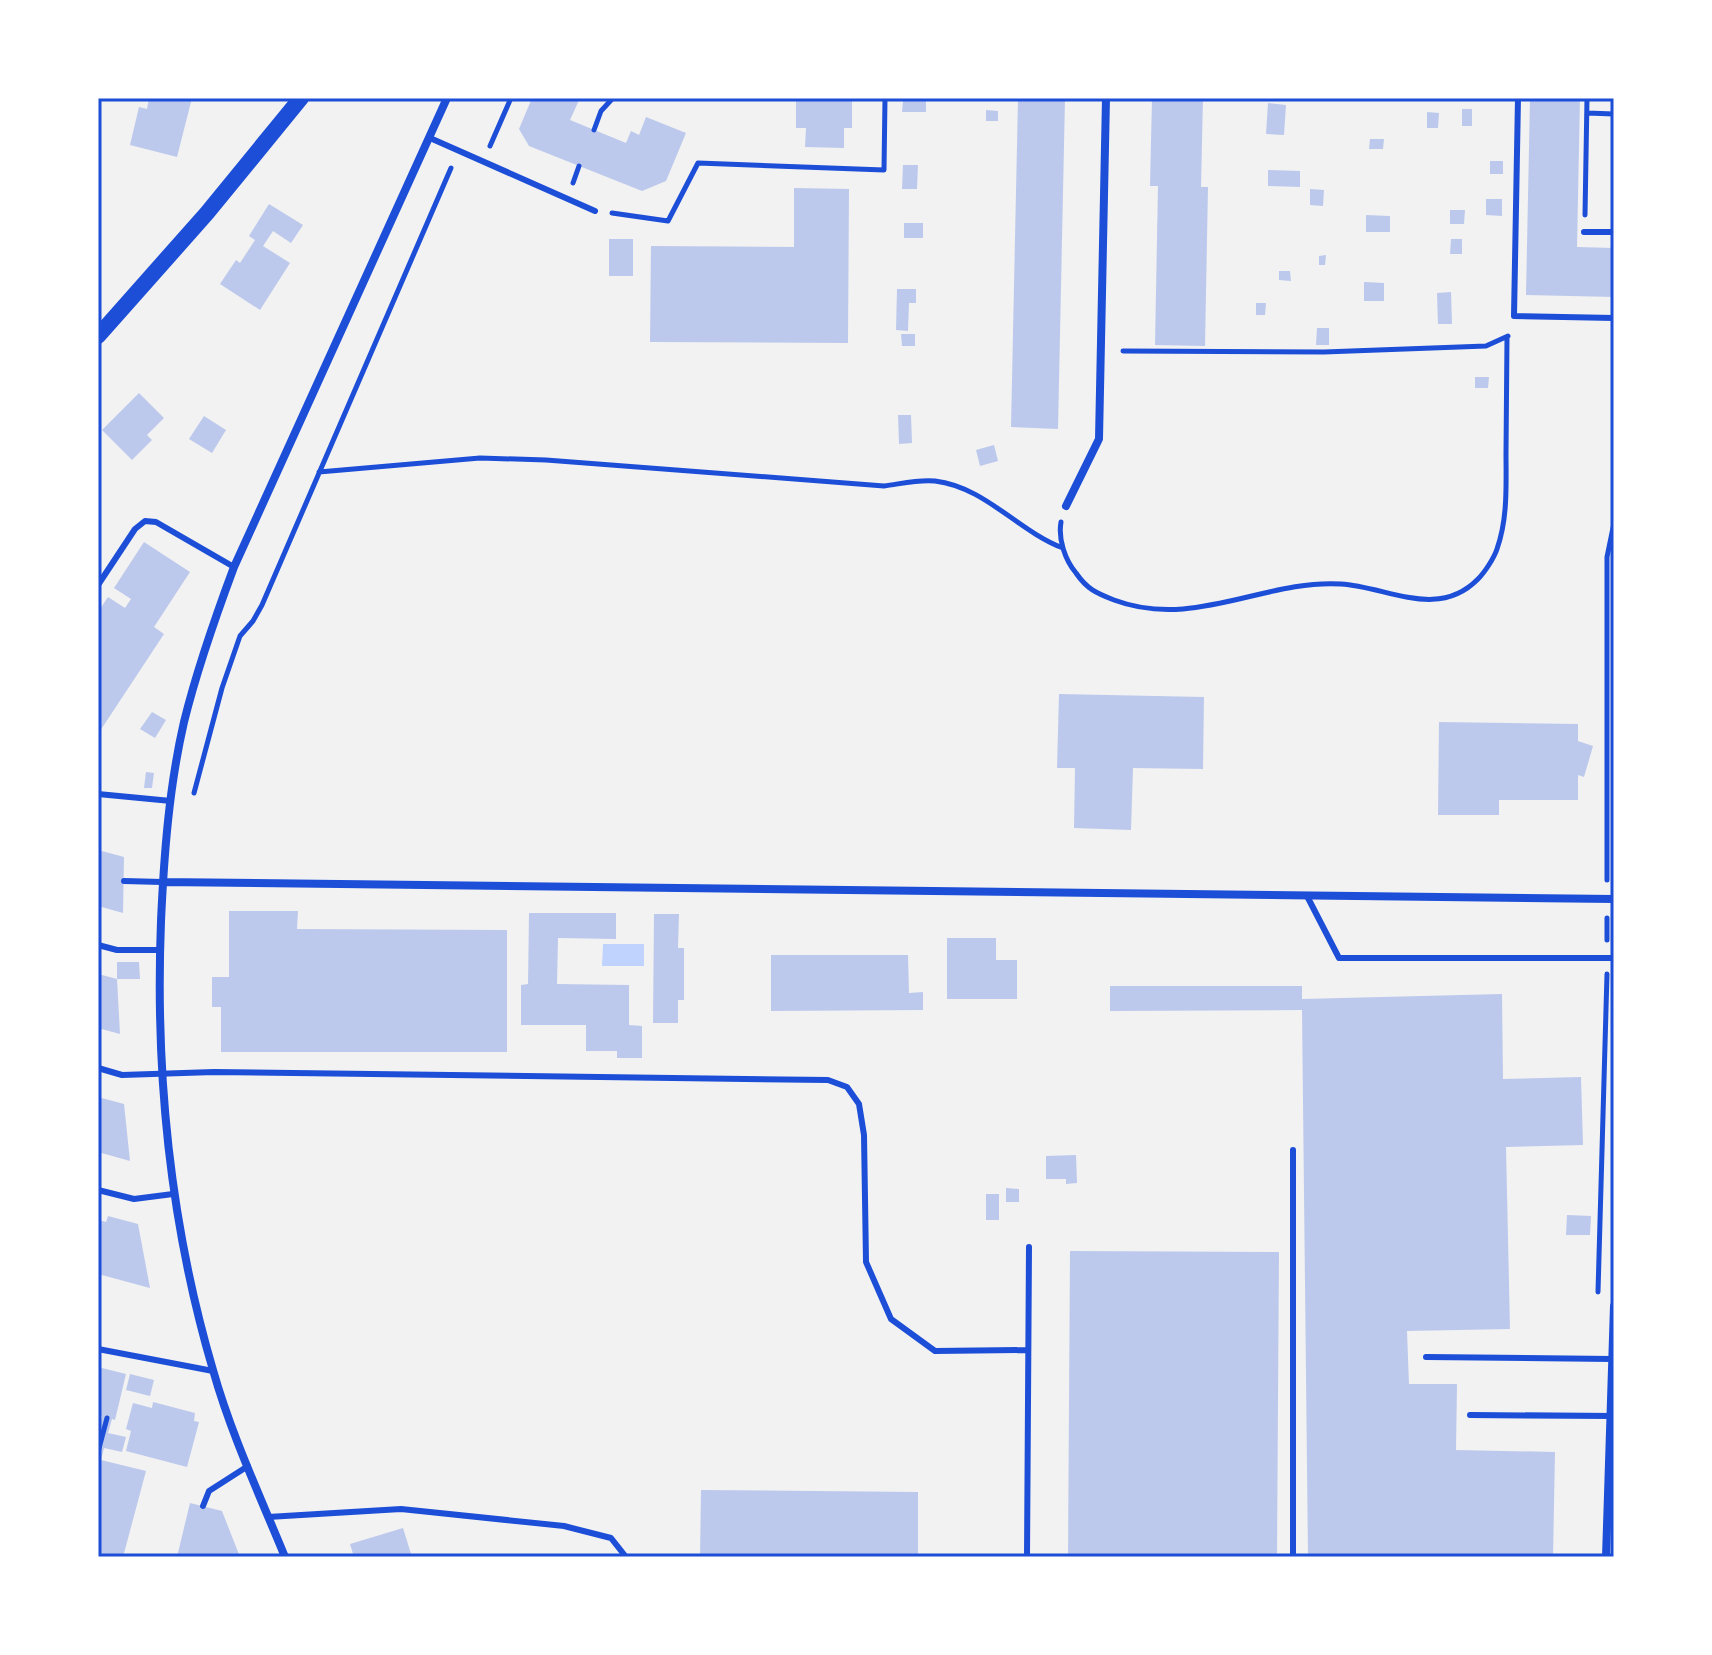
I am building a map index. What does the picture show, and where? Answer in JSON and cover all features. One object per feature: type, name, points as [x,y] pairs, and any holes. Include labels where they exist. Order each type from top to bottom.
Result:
[{"type":"main road","points":[[98,336],[207,213],[301,98]]},
{"type":"street","points":[[285,1557],[213,1371],[173,1194],[162,1074],[162,882],[184,726],[205,645],[234,567],[447,98]]},
{"type":"street","points":[[1066,506],[1099,439],[1106,98]]},
{"type":"street","points":[[162,882],[1610,899]]},
{"type":"street","points":[[1606,1557],[1614,1306]]},
{"type":"lane","points":[[1518,98],[1514,316],[1614,318]]},
{"type":"lane","points":[[430,138],[595,211]]},
{"type":"lane","points":[[1584,232],[1614,232]]},
{"type":"lane","points":[[98,585],[135,529],[145,521],[156,522],[234,567]]},
{"type":"lane","points":[[98,794],[171,801]]},
{"type":"lane","points":[[124,881],[162,882]]},
{"type":"lane","points":[[1307,896],[1339,958],[1610,958]]},
{"type":"lane","points":[[98,945],[117,950],[160,950]]},
{"type":"lane","points":[[98,1068],[122,1075],[828,1080],[847,1087],[859,1104],[864,1135],[866,1262],[891,1319],[935,1351],[1028,1350]]},
{"type":"lane","points":[[1293,1150],[1293,1557]]},
{"type":"lane","points":[[98,1190],[134,1199],[173,1194]]},
{"type":"lane","points":[[1027,1557],[1029,1247]]},
{"type":"lane","points":[[98,1349],[213,1371]]},
{"type":"lane","points":[[1426,1357],[1612,1359]]},
{"type":"lane","points":[[1470,1415],[1612,1416]]},
{"type":"lane","points":[[203,1506],[209,1491],[248,1466]]},
{"type":"lane","points":[[268,1517],[401,1509],[564,1526],[611,1538],[626,1557]]},
{"type":"path","points":[[483,162],[511,98]]},
{"type":"path","points":[[594,130],[601,111],[613,98]]},
{"type":"path","points":[[595,211],[668,221],[698,163],[884,170],[885,98]]},
{"type":"path","points":[[1584,232],[1587,98]]},
{"type":"path","points":[[1587,113],[1614,114]]},
{"type":"path","points":[[171,801],[190,802],[240,636],[262,605],[458,151]]},
{"type":"path","points":[[1066,506],[1060,527],[1063,548],[1072,569],[1088,590],[1122,603],[1154,610],[1216,606],[1309,585],[1331,584],[1429,601],[1458,596],[1479,578],[1497,550],[1506,511],[1507,337],[1514,316]]},
{"type":"path","points":[[1123,351],[1324,352],[1486,346],[1507,337]]},
{"type":"path","points":[[319,472],[480,458],[546,460],[884,486],[932,480],[962,487],[991,503],[1042,540],[1063,548]]},
{"type":"path","points":[[1598,1298],[1610,958],[1607,557],[1614,523]]},
{"type":"path","points":[[98,1452],[107,1418]]},
{"type":"water","points":[[603,944],[644,944],[644,966],[602,966]]},
{"type":"building","points":[[149,98],[192,98],[177,157],[130,145],[139,107],[147,109]]},
{"type":"building","points":[[532,98],[580,98],[570,120],[626,143],[631,131],[639,135],[646,117],[686,133],[666,181],[642,191],[529,146],[519,129]]},
{"type":"building","points":[[755,98],[852,98],[852,128],[844,128],[844,148],[805,147],[806,128],[796,128],[796,101],[754,101]]},
{"type":"building","points":[[912,98],[926,98],[926,112],[902,112],[903,101],[912,101]]},
{"type":"building","points":[[1018,98],[1065,98],[1058,429],[1011,427]]},
{"type":"building","points":[[1152,98],[1203,98],[1201,187],[1208,187],[1205,346],[1155,345],[1158,186],[1150,186]]},
{"type":"building","points":[[1530,98],[1580,98],[1577,247],[1614,248],[1614,297],[1526,295]]},
{"type":"building","points":[[1268,103],[1286,105],[1284,135],[1266,134]]},
{"type":"building","points":[[1462,109],[1472,109],[1472,126],[1462,126]]},
{"type":"building","points":[[986,110],[998,111],[998,121],[986,121]]},
{"type":"building","points":[[1427,112],[1439,113],[1438,128],[1427,128]]},
{"type":"building","points":[[1370,139],[1384,139],[1383,149],[1369,149]]},
{"type":"building","points":[[1490,161],[1503,161],[1503,174],[1490,174]]},
{"type":"building","points":[[903,165],[918,165],[917,189],[902,189]]},
{"type":"building","points":[[1268,170],[1300,171],[1300,187],[1268,186]]},
{"type":"building","points":[[794,188],[849,189],[848,343],[650,342],[651,246],[794,247]]},
{"type":"building","points":[[1310,189],[1324,190],[1323,206],[1310,205]]},
{"type":"building","points":[[1486,199],[1502,199],[1502,216],[1486,215]]},
{"type":"building","points":[[269,204],[303,225],[291,243],[273,231],[263,246],[290,263],[260,310],[220,284],[236,260],[240,263],[255,240],[249,236]]},
{"type":"building","points":[[1450,210],[1465,210],[1464,224],[1450,224]]},
{"type":"building","points":[[1366,215],[1390,216],[1390,232],[1366,232]]},
{"type":"building","points":[[904,223],[923,223],[923,238],[904,238]]},
{"type":"building","points":[[609,239],[633,239],[633,276],[609,276]]},
{"type":"building","points":[[1451,239],[1462,239],[1462,254],[1450,254]]},
{"type":"building","points":[[1326,255],[1325,265],[1319,265],[1319,256]]},
{"type":"building","points":[[1279,271],[1290,271],[1291,281],[1279,280]]},
{"type":"building","points":[[1364,282],[1384,283],[1384,301],[1364,301]]},
{"type":"building","points":[[897,289],[916,289],[916,303],[909,303],[908,331],[896,330]]},
{"type":"building","points":[[1451,292],[1452,324],[1438,324],[1437,293]]},
{"type":"building","points":[[1256,303],[1266,303],[1265,315],[1256,315]]},
{"type":"building","points":[[1317,328],[1329,328],[1329,345],[1316,345]]},
{"type":"building","points":[[901,334],[915,334],[915,346],[902,346]]},
{"type":"building","points":[[1475,377],[1489,377],[1488,388],[1475,388]]},
{"type":"building","points":[[139,393],[164,418],[147,435],[152,440],[132,460],[102,430]]},
{"type":"building","points":[[898,415],[911,415],[912,443],[899,444]]},
{"type":"building","points":[[204,416],[226,430],[212,453],[189,439]]},
{"type":"building","points":[[994,445],[998,461],[980,466],[976,450]]},
{"type":"building","points":[[144,542],[190,572],[154,627],[164,634],[98,734],[98,612],[108,597],[125,608],[131,599],[114,588]]},
{"type":"building","points":[[1059,694],[1204,697],[1203,769],[1133,768],[1131,830],[1074,828],[1075,768],[1057,768]]},
{"type":"building","points":[[152,712],[166,720],[155,738],[140,729]]},
{"type":"building","points":[[1439,722],[1578,724],[1578,741],[1593,746],[1584,777],[1578,775],[1578,800],[1499,800],[1499,815],[1438,815]]},
{"type":"building","points":[[146,772],[154,773],[152,788],[144,788]]},
{"type":"building","points":[[98,850],[124,857],[123,913],[98,906]]},
{"type":"building","points":[[229,911],[298,911],[297,929],[507,930],[507,1052],[221,1052],[221,1007],[212,1007],[212,977],[229,977]]},
{"type":"building","points":[[529,913],[616,913],[616,939],[558,938],[557,984],[629,985],[629,1025],[642,1026],[642,1058],[617,1058],[617,1051],[586,1051],[586,1025],[521,1025],[521,985],[528,984]]},
{"type":"building","points":[[654,914],[679,914],[678,948],[684,948],[684,1000],[678,1000],[678,1023],[653,1023]]},
{"type":"building","points":[[947,938],[996,938],[996,960],[1017,960],[1017,999],[947,999]]},
{"type":"building","points":[[771,955],[908,955],[909,993],[923,992],[923,1010],[771,1011]]},
{"type":"building","points":[[117,962],[139,962],[140,979],[117,979]]},
{"type":"building","points":[[98,974],[117,979],[120,1034],[98,1028]]},
{"type":"building","points":[[1110,986],[1302,986],[1302,999],[1502,994],[1503,1079],[1581,1077],[1583,1145],[1506,1147],[1510,1329],[1407,1331],[1409,1384],[1457,1384],[1456,1450],[1555,1452],[1553,1557],[1308,1557],[1302,1010],[1110,1011]]},
{"type":"building","points":[[98,1097],[124,1104],[130,1161],[98,1152]]},
{"type":"building","points":[[1076,1155],[1077,1183],[1066,1184],[1066,1179],[1046,1179],[1046,1156]]},
{"type":"building","points":[[1006,1188],[1019,1189],[1019,1202],[1006,1202]]},
{"type":"building","points":[[986,1194],[999,1194],[999,1220],[986,1220]]},
{"type":"building","points":[[1567,1215],[1591,1216],[1590,1235],[1566,1235]]},
{"type":"building","points":[[108,1216],[138,1224],[150,1288],[98,1274],[98,1220],[106,1222]]},
{"type":"building","points":[[1070,1251],[1279,1252],[1277,1557],[1068,1557]]},
{"type":"building","points":[[98,1367],[126,1374],[115,1420],[112,1419],[108,1433],[126,1437],[122,1452],[104,1448],[101,1460],[146,1471],[123,1557],[98,1557],[98,1430],[102,1416],[98,1415]]},
{"type":"building","points":[[130,1374],[154,1380],[150,1396],[126,1390]]},
{"type":"building","points":[[153,1402],[195,1413],[194,1421],[199,1422],[187,1467],[126,1451],[131,1431],[126,1429],[133,1403],[152,1408]]},
{"type":"building","points":[[701,1490],[918,1492],[918,1557],[700,1557]]},
{"type":"building","points":[[190,1503],[222,1511],[240,1557],[177,1557]]},
{"type":"building","points":[[403,1528],[412,1557],[354,1557],[350,1544]]}]
